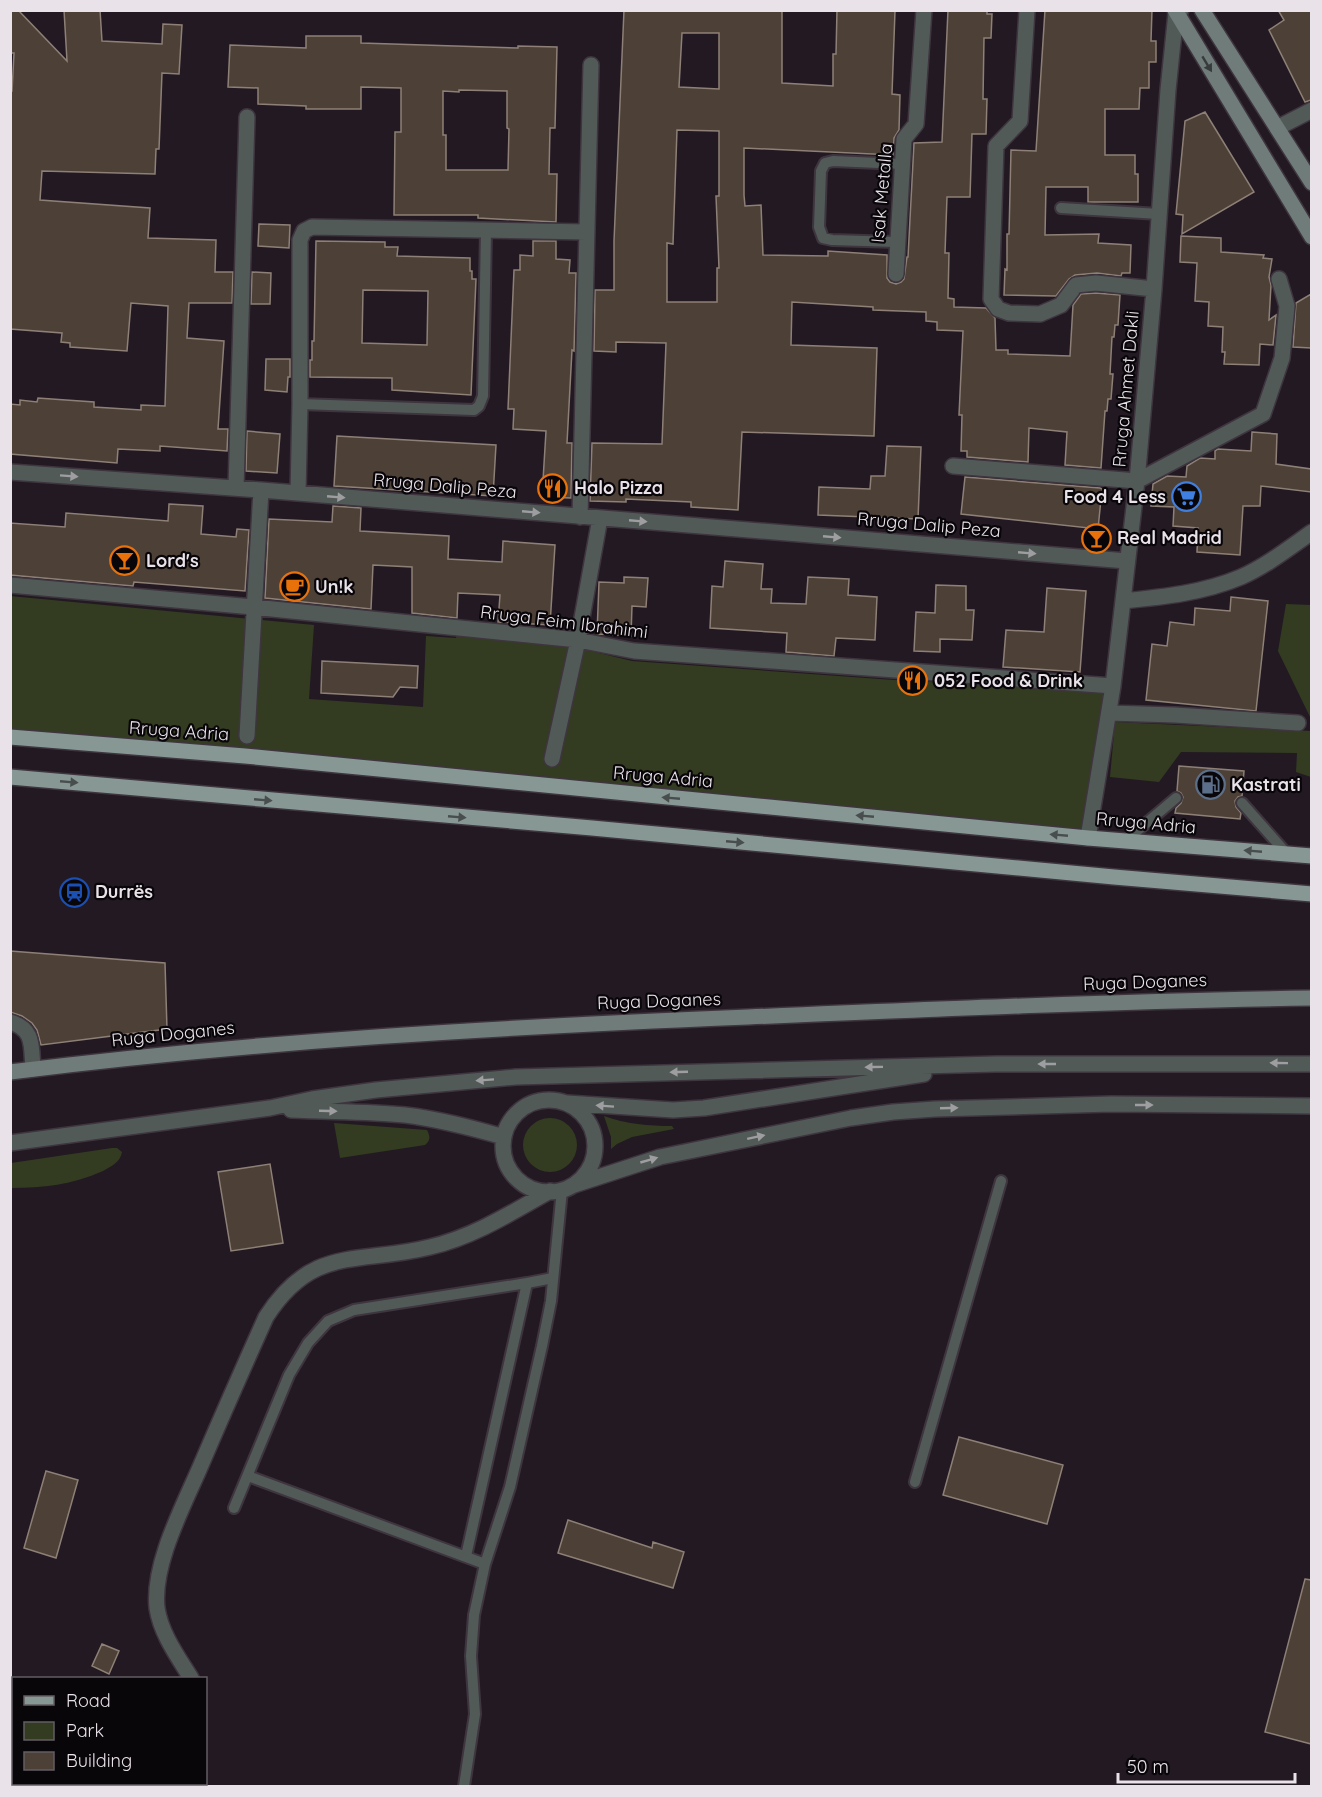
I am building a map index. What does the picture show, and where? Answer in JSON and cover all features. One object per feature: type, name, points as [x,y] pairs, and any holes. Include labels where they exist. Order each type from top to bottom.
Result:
[{"type":"main road","points":[[1202,10],[1311,183]]},
{"type":"main road","points":[[1177,11],[1311,237]]},
{"type":"main road","name":"Rruga Adria","points":[[10,737],[245,756],[1088,838],[1311,856]]},
{"type":"main road","points":[[10,777],[1311,894]]},
{"type":"main road","name":"Ruga Doganes","points":[[10,1072],[224,1048],[558,1025],[956,1008],[1311,998]]},
{"type":"street","name":"Isak Metalla","points":[[896,274],[904,140],[915,124],[924,10]]},
{"type":"street","points":[[1027,10],[1020,121],[996,146],[991,298],[998,309],[1009,314],[1041,314],[1061,305],[1076,285],[1096,283],[1154,290]]},
{"type":"street","name":"Rruga Ahmet Dakli","points":[[1088,838],[1113,686],[1137,481],[1154,290],[1167,90],[1177,11]]},
{"type":"street","points":[[580,516],[591,65]]},
{"type":"street","points":[[1277,128],[1311,110]]},
{"type":"street","points":[[236,488],[247,117]]},
{"type":"street","points":[[298,493],[300,240],[304,231],[312,227],[587,232]]},
{"type":"street","points":[[953,466],[1137,481],[1263,414],[1282,358],[1287,306],[1280,279]]},
{"type":"street","name":"Rruga Dalip Peza","points":[[10,472],[236,488],[1127,561]]},
{"type":"street","points":[[247,736],[261,490]]},
{"type":"street","points":[[552,759],[578,640],[600,518]]},
{"type":"street","points":[[1123,601],[1166,597],[1215,587],[1243,576],[1273,559],[1311,532]]},
{"type":"street","name":"Rruga Feim Ibrahimi","points":[[10,585],[578,640],[634,651],[1113,686]]},
{"type":"street","points":[[1109,713],[1298,723]]},
{"type":"street","points":[[10,1022],[25,1028],[30,1036],[33,1069]]},
{"type":"street","points":[[10,1143],[270,1108],[312,1099],[376,1090],[516,1077],[996,1064],[1311,1064]]},
{"type":"street","points":[[996,1064],[704,1108],[673,1110],[546,1100],[520,1110],[508,1125],[504,1137],[504,1154],[513,1173],[521,1182],[531,1188],[562,1189],[660,1157],[851,1118],[893,1112],[1111,1104],[1311,1106]]},
{"type":"street","points":[[516,1077],[529,1083],[546,1100]]},
{"type":"street","points":[[190,1677],[173,1650],[161,1621],[158,1609],[158,1575],[200,1468],[266,1317],[275,1303],[297,1281],[317,1268],[340,1260],[411,1251],[449,1242],[493,1224],[583,1176],[590,1166],[595,1142],[586,1119],[567,1103]]},
{"type":"street","points":[[270,1108],[372,1112],[407,1116],[467,1127],[504,1137]]},
{"type":"lane","points":[[897,242],[823,238],[819,227],[821,171],[825,163],[833,161],[903,164]]},
{"type":"lane","points":[[1061,208],[1159,214]]},
{"type":"lane","points":[[300,404],[474,410],[479,406],[483,396],[486,230]]},
{"type":"lane","points":[[1125,841],[1176,798]]},
{"type":"lane","points":[[1242,803],[1287,854]]},
{"type":"lane","points":[[915,1482],[1001,1181]]},
{"type":"lane","points":[[464,1786],[475,1714],[471,1656],[474,1615],[485,1564],[510,1487],[542,1346],[553,1278],[562,1189]]},
{"type":"lane","points":[[234,1508],[289,1375],[308,1343],[328,1320],[354,1310],[553,1278]]},
{"type":"lane","points":[[466,1556],[527,1283]]},
{"type":"lane","points":[[248,1476],[485,1564]]},
{"type":"green space","points":[[10,596],[314,625],[309,699],[423,707],[426,636],[456,638],[457,633],[566,645],[632,661],[1104,692],[1082,831],[11,734]]},
{"type":"green space","points":[[1286,604],[1311,605],[1311,719],[1278,651]]},
{"type":"green space","points":[[1115,722],[1311,731],[1311,777],[1296,772],[1297,753],[1181,752],[1159,782],[1110,777]]},
{"type":"green space","points":[[604,1116],[638,1124],[672,1126],[674,1129],[632,1137],[611,1149],[611,1137]]},
{"type":"green space","points":[[550,1118],[560,1120],[569,1126],[575,1135],[577,1145],[575,1155],[569,1164],[560,1170],[550,1172],[540,1170],[531,1164],[525,1155],[523,1145],[525,1135],[531,1126],[540,1120]]},
{"type":"green space","points":[[334,1123],[427,1130],[429,1138],[425,1145],[340,1158]]},
{"type":"green space","points":[[117,1148],[122,1152],[119,1159],[115,1164],[91,1176],[57,1185],[11,1188],[11,1163]]},
{"type":"building","points":[[10,10],[18,10],[67,61],[64,10],[100,10],[102,41],[162,44],[163,24],[182,25],[179,74],[162,73],[159,149],[156,149],[155,174],[42,171],[40,200],[150,208],[148,238],[216,240],[215,272],[233,272],[232,303],[189,303],[187,338],[224,341],[218,429],[228,429],[227,451],[160,446],[160,451],[118,449],[117,463],[10,454],[10,404],[20,405],[20,400],[37,402],[38,398],[94,402],[94,407],[141,410],[141,405],[165,406],[168,306],[131,303],[127,351],[70,347],[70,343],[61,342],[62,333],[10,329],[10,91],[12,91],[14,53],[10,53]]},
{"type":"building","points":[[624,10],[782,10],[782,83],[833,86],[837,10],[895,11],[892,94],[900,95],[899,130],[894,138],[893,155],[744,148],[744,195],[745,206],[761,205],[763,255],[828,256],[828,251],[887,255],[887,278],[896,284],[904,279],[908,257],[914,143],[942,142],[948,10],[987,10],[987,14],[992,14],[991,38],[984,38],[983,99],[987,99],[986,134],[972,134],[970,197],[947,197],[945,253],[949,253],[948,298],[954,299],[954,307],[986,308],[995,318],[996,350],[1008,350],[1008,354],[1070,356],[1073,305],[1081,294],[1120,295],[1118,325],[1115,325],[1114,337],[1112,337],[1111,399],[1108,399],[1107,411],[1105,411],[1101,468],[1065,465],[1067,432],[1029,428],[1028,462],[967,457],[967,451],[961,451],[962,415],[959,415],[963,331],[937,330],[937,322],[926,321],[926,312],[873,310],[873,307],[792,302],[791,345],[877,348],[874,436],[742,432],[738,510],[691,507],[691,502],[626,499],[626,502],[590,501],[592,443],[662,444],[666,343],[616,342],[616,352],[594,351],[595,290],[614,290]],"holes":[[[682,33],[719,33],[719,89],[679,87]],[[677,130],[719,131],[719,196],[716,196],[719,268],[717,268],[717,302],[667,302],[667,243],[673,244]]]},
{"type":"building","points":[[1045,10],[1152,10],[1151,41],[1156,41],[1156,62],[1149,62],[1149,88],[1140,88],[1139,109],[1105,109],[1105,155],[1135,155],[1138,202],[1088,202],[1088,187],[1046,187],[1045,235],[1099,234],[1098,243],[1131,245],[1130,273],[1122,273],[1121,276],[1097,273],[1075,275],[1056,296],[1004,295],[1007,234],[1009,234],[1011,150],[1036,151]]},
{"type":"building","points":[[1278,10],[1311,10],[1311,100],[1305,102],[1269,30],[1284,20]]},
{"type":"building","points":[[306,36],[361,36],[361,43],[557,47],[555,128],[550,128],[549,174],[557,174],[556,222],[478,218],[478,215],[394,215],[395,132],[401,132],[401,88],[361,87],[361,109],[306,109],[306,106],[258,104],[258,88],[228,87],[230,45],[306,48]],"holes":[[[443,91],[507,91],[508,170],[446,170]]]},
{"type":"building","points":[[1205,112],[1254,192],[1182,234],[1183,215],[1176,214],[1185,121]]},
{"type":"building","points":[[259,224],[290,225],[289,248],[258,246]]},
{"type":"building","points":[[1181,236],[1221,238],[1221,252],[1264,255],[1263,258],[1272,259],[1269,277],[1271,285],[1269,320],[1276,315],[1273,345],[1260,344],[1259,365],[1224,364],[1223,327],[1208,326],[1209,302],[1195,301],[1197,263],[1180,262]]},
{"type":"building","points":[[316,241],[385,242],[385,247],[398,247],[397,256],[470,258],[472,279],[476,279],[471,395],[392,390],[392,378],[310,377],[312,341],[314,341]],"holes":[[[363,290],[428,291],[427,345],[362,343]]]},
{"type":"building","points":[[533,241],[556,241],[556,259],[570,260],[569,273],[576,273],[574,351],[572,350],[567,443],[572,443],[571,498],[542,497],[546,431],[513,429],[514,409],[508,409],[514,270],[520,270],[520,255],[533,256]]},
{"type":"building","points":[[252,272],[271,273],[270,304],[251,304]]},
{"type":"building","points":[[1311,294],[1311,348],[1293,347],[1296,303]]},
{"type":"building","points":[[266,359],[290,359],[287,392],[265,390]]},
{"type":"building","points":[[247,431],[280,434],[277,473],[246,471]]},
{"type":"building","points":[[1252,432],[1277,434],[1276,464],[1311,469],[1311,492],[1261,486],[1260,506],[1243,506],[1240,555],[1197,552],[1198,528],[1173,526],[1174,507],[1151,506],[1153,484],[1167,476],[1186,477],[1187,466],[1200,458],[1215,459],[1215,451],[1218,449],[1251,451]]},
{"type":"building","points":[[337,436],[496,445],[493,496],[334,486]]},
{"type":"building","points":[[887,446],[921,447],[918,519],[818,515],[819,487],[870,489],[871,476],[885,476]]},
{"type":"building","points":[[965,477],[1100,488],[1102,489],[1098,529],[961,514]]},
{"type":"building","points":[[169,504],[203,506],[201,534],[236,537],[237,529],[249,530],[245,591],[134,582],[133,586],[10,575],[10,523],[65,527],[66,513],[168,521]]},
{"type":"building","points":[[333,506],[361,508],[360,531],[449,536],[448,559],[502,562],[503,541],[555,545],[550,625],[498,622],[500,595],[458,593],[457,618],[412,613],[412,567],[373,565],[371,609],[265,598],[269,519],[332,522]]},
{"type":"building","points":[[725,561],[763,564],[761,589],[772,589],[771,603],[806,604],[808,577],[849,579],[848,595],[877,597],[875,640],[836,638],[834,656],[786,652],[787,633],[710,628],[712,586],[723,587]]},
{"type":"building","points":[[624,577],[648,578],[646,607],[632,606],[631,636],[597,634],[599,582],[624,583]]},
{"type":"building","points":[[936,585],[966,586],[966,610],[974,610],[972,640],[940,639],[940,652],[914,651],[916,612],[935,613]]},
{"type":"building","points":[[1047,588],[1086,591],[1080,672],[1003,667],[1006,630],[1044,632]]},
{"type":"building","points":[[1231,597],[1268,601],[1256,711],[1146,700],[1152,644],[1167,646],[1170,622],[1194,625],[1195,608],[1230,611]]},
{"type":"building","points":[[322,661],[418,666],[417,688],[400,687],[393,697],[321,693]]},
{"type":"building","name":"Kastrati","points":[[1179,766],[1244,771],[1242,796],[1235,801],[1241,813],[1240,819],[1175,813],[1183,797],[1177,791]]},
{"type":"building","points":[[10,951],[165,963],[167,1029],[41,1045],[37,1030],[32,1023],[10,1012]]},
{"type":"building","points":[[270,1164],[283,1243],[231,1251],[218,1172]]},
{"type":"building","points":[[959,1437],[1063,1465],[1047,1524],[943,1495]]},
{"type":"building","points":[[46,1471],[78,1480],[56,1558],[24,1548]]},
{"type":"building","points":[[568,1520],[652,1548],[653,1542],[684,1552],[673,1588],[558,1553]]},
{"type":"building","points":[[1305,1579],[1311,1580],[1311,1744],[1265,1732]]},
{"type":"building","points":[[102,1644],[119,1651],[109,1674],[92,1666]]},
{"type":"place","name":"Halo Pizza","points":[[553,488]]},
{"type":"place","name":"Food 4 Less","points":[[1187,497]]},
{"type":"place","name":"Real Madrid","points":[[1096,538]]},
{"type":"place","name":"Lord's","points":[[125,561]]},
{"type":"place","name":"Un!k","points":[[294,587]]},
{"type":"place","name":"052 Food & Drink","points":[[913,681]]},
{"type":"place","name":"Kastrati","points":[[1210,785]]},
{"type":"place","name":"Durrës","points":[[74,892]]}]
